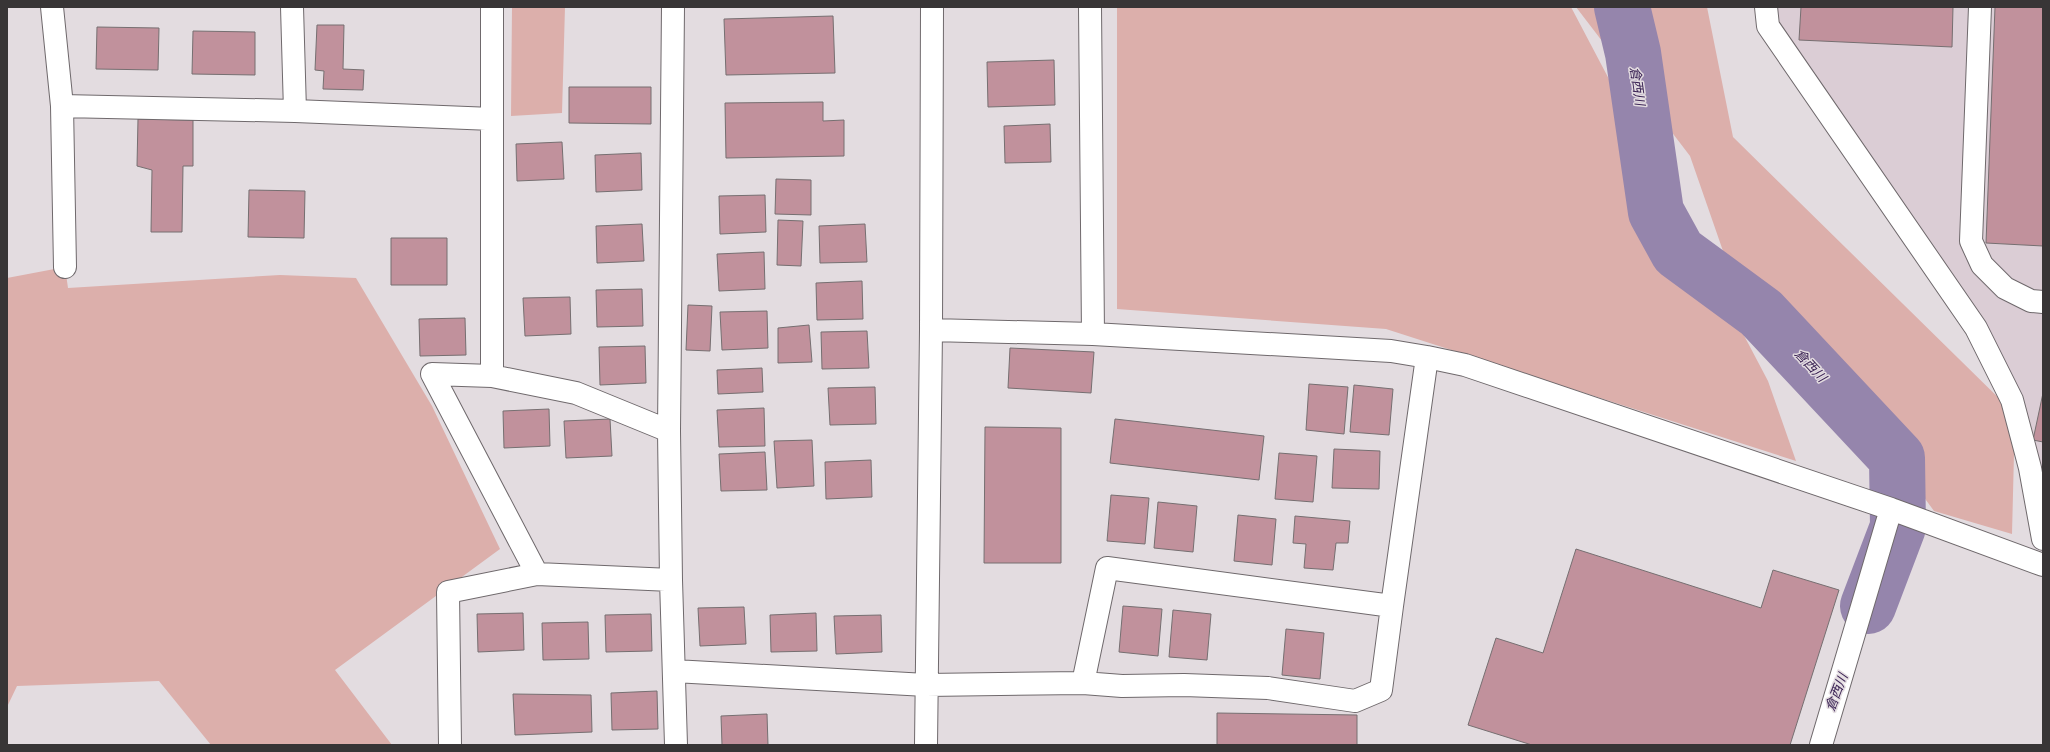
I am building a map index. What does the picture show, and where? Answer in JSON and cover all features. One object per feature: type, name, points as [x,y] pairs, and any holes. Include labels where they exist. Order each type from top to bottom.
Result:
[{"type":"street","points":[[52,7],[62,106],[65,267]]},
{"type":"street","points":[[292,7],[295,111]]},
{"type":"street","points":[[492,7],[492,376]]},
{"type":"street","points":[[673,7],[669,431],[670,580],[676,745]]},
{"type":"street","points":[[926,745],[931,330],[932,7]]},
{"type":"street","points":[[1090,7],[1093,334]]},
{"type":"street","points":[[1766,7],[1768,26],[1976,328],[2012,400],[2030,468],[2043,540]]},
{"type":"street","points":[[1980,7],[1971,241],[1982,265],[2005,288],[2030,301],[2043,302]]},
{"type":"street","points":[[62,106],[295,111],[492,119]]},
{"type":"street","points":[[931,330],[1093,334],[1391,351],[1465,365],[1891,509],[2043,565]]},
{"type":"street","points":[[674,671],[926,685],[1084,683],[1122,686],[1184,685],[1268,688],[1355,701],[1381,690],[1427,357]]},
{"type":"street","points":[[537,574],[432,374],[492,376],[576,393],[669,431]]},
{"type":"street","points":[[1822,745],[1891,509]]},
{"type":"street","points":[[1084,683],[1107,568],[1392,606]]},
{"type":"street","points":[[450,745],[448,592],[537,574],[670,580]]},
{"type":"shaded area","points":[[512,7],[565,7],[562,113],[511,116]]},
{"type":"shaded area","points":[[1117,7],[1571,7],[1768,381],[1796,461],[1386,329],[1117,309]]},
{"type":"shaded area","points":[[1576,7],[1707,7],[1733,137],[2015,414],[2012,534],[1934,511],[1810,341],[1739,297],[1690,156]]},
{"type":"shaded area","points":[[1777,7],[2043,7],[2043,498],[1987,330],[1780,23]]},
{"type":"shaded area","points":[[65,267],[68,288],[280,275],[356,278],[432,406],[500,549],[335,670],[392,745],[211,745],[159,681],[17,686],[7,707],[7,278]]},
{"type":"building","points":[[1801,7],[1953,7],[1952,47],[1799,40]]},
{"type":"building","points":[[1995,7],[2043,7],[2043,246],[1986,243]]},
{"type":"building","points":[[833,16],[835,73],[726,75],[724,19]]},
{"type":"building","points":[[317,25],[344,25],[343,69],[364,70],[363,90],[323,89],[324,71],[315,70]]},
{"type":"building","points":[[97,27],[159,28],[158,70],[96,69]]},
{"type":"building","points":[[193,31],[255,32],[255,75],[192,74]]},
{"type":"building","points":[[1054,60],[1055,105],[988,107],[987,62]]},
{"type":"building","points":[[569,87],[651,87],[651,124],[569,123]]},
{"type":"building","points":[[823,102],[823,121],[844,120],[844,156],[726,158],[725,103]]},
{"type":"building","points":[[138,119],[193,120],[193,166],[183,166],[182,232],[151,232],[152,170],[137,166]]},
{"type":"building","points":[[1050,124],[1051,162],[1005,163],[1004,126]]},
{"type":"building","points":[[562,142],[564,179],[517,181],[516,144]]},
{"type":"building","points":[[641,153],[642,190],[596,192],[595,155]]},
{"type":"building","points":[[776,179],[811,180],[811,215],[775,214]]},
{"type":"building","points":[[249,190],[305,191],[304,238],[248,237]]},
{"type":"building","points":[[765,195],[766,232],[720,234],[719,196]]},
{"type":"building","points":[[778,220],[803,221],[801,266],[777,265]]},
{"type":"building","points":[[642,224],[644,261],[597,263],[596,226]]},
{"type":"building","points":[[865,224],[867,262],[820,263],[819,226]]},
{"type":"building","points":[[391,238],[447,238],[447,285],[391,285]]},
{"type":"building","points":[[764,252],[765,289],[719,291],[717,254]]},
{"type":"building","points":[[862,281],[863,319],[817,320],[816,283]]},
{"type":"building","points":[[642,289],[643,326],[597,327],[596,290]]},
{"type":"building","points":[[570,297],[571,334],[525,336],[523,298]]},
{"type":"building","points":[[688,305],[712,306],[710,351],[686,350]]},
{"type":"building","points":[[767,311],[768,348],[722,350],[720,312]]},
{"type":"building","points":[[465,318],[466,355],[420,356],[419,319]]},
{"type":"building","points":[[809,325],[812,362],[778,363],[778,328]]},
{"type":"building","points":[[867,331],[869,368],[822,369],[821,332]]},
{"type":"building","points":[[645,346],[646,383],[600,385],[599,347]]},
{"type":"building","points":[[1010,348],[1094,352],[1091,393],[1008,388]]},
{"type":"building","points":[[762,368],[763,392],[718,394],[717,370]]},
{"type":"building","points":[[1309,384],[1348,387],[1344,434],[1306,430]]},
{"type":"building","points":[[1354,385],[1393,389],[1389,435],[1350,432]]},
{"type":"building","points":[[875,387],[876,424],[830,425],[828,388]]},
{"type":"building","points":[[2043,393],[2043,442],[2033,440]]},
{"type":"building","points":[[764,408],[765,446],[719,447],[717,410]]},
{"type":"building","points":[[549,409],[550,446],[504,448],[503,411]]},
{"type":"building","points":[[610,419],[612,456],[566,458],[564,421]]},
{"type":"building","points":[[1115,419],[1264,436],[1259,480],[1110,463]]},
{"type":"building","points":[[985,427],[1061,428],[1061,563],[984,563]]},
{"type":"building","points":[[812,440],[814,486],[777,488],[774,441]]},
{"type":"building","points":[[1334,449],[1380,451],[1379,489],[1332,488]]},
{"type":"building","points":[[765,452],[767,490],[721,491],[719,454]]},
{"type":"building","points":[[1279,453],[1317,456],[1313,502],[1275,499]]},
{"type":"building","points":[[871,460],[872,497],[826,499],[825,462]]},
{"type":"building","points":[[1111,495],[1149,498],[1145,544],[1107,541]]},
{"type":"building","points":[[1158,502],[1197,506],[1193,552],[1154,548]]},
{"type":"building","points":[[1238,515],[1276,519],[1272,565],[1234,561]]},
{"type":"building","points":[[1295,516],[1350,521],[1348,543],[1336,543],[1333,570],[1304,568],[1306,544],[1293,543]]},
{"type":"building","points":[[1576,549],[1761,608],[1773,570],[1839,590],[1790,745],[1532,745],[1468,725],[1496,638],[1543,653]]},
{"type":"building","points":[[1123,606],[1162,609],[1158,656],[1119,652]]},
{"type":"building","points":[[744,607],[746,644],[700,646],[698,608]]},
{"type":"building","points":[[1173,610],[1211,614],[1207,660],[1169,657]]},
{"type":"building","points":[[523,613],[524,650],[478,652],[477,614]]},
{"type":"building","points":[[816,613],[817,651],[771,652],[770,615]]},
{"type":"building","points":[[651,614],[652,651],[606,652],[605,615]]},
{"type":"building","points":[[881,615],[882,652],[836,654],[834,616]]},
{"type":"building","points":[[588,622],[589,659],[543,660],[542,623]]},
{"type":"building","points":[[1286,629],[1324,633],[1320,679],[1282,675]]},
{"type":"building","points":[[657,691],[658,729],[612,730],[611,693]]},
{"type":"building","points":[[513,694],[591,695],[592,732],[515,735]]},
{"type":"building","points":[[1217,713],[1357,715],[1357,745],[1217,745]]},
{"type":"building","points":[[767,714],[768,745],[722,745],[721,716]]},
{"type":"waterway","name":"倉西川","points":[[1622,7],[1633,53],[1656,212],[1678,252],[1761,313],[1897,458],[1898,527],[1868,606]]}]
